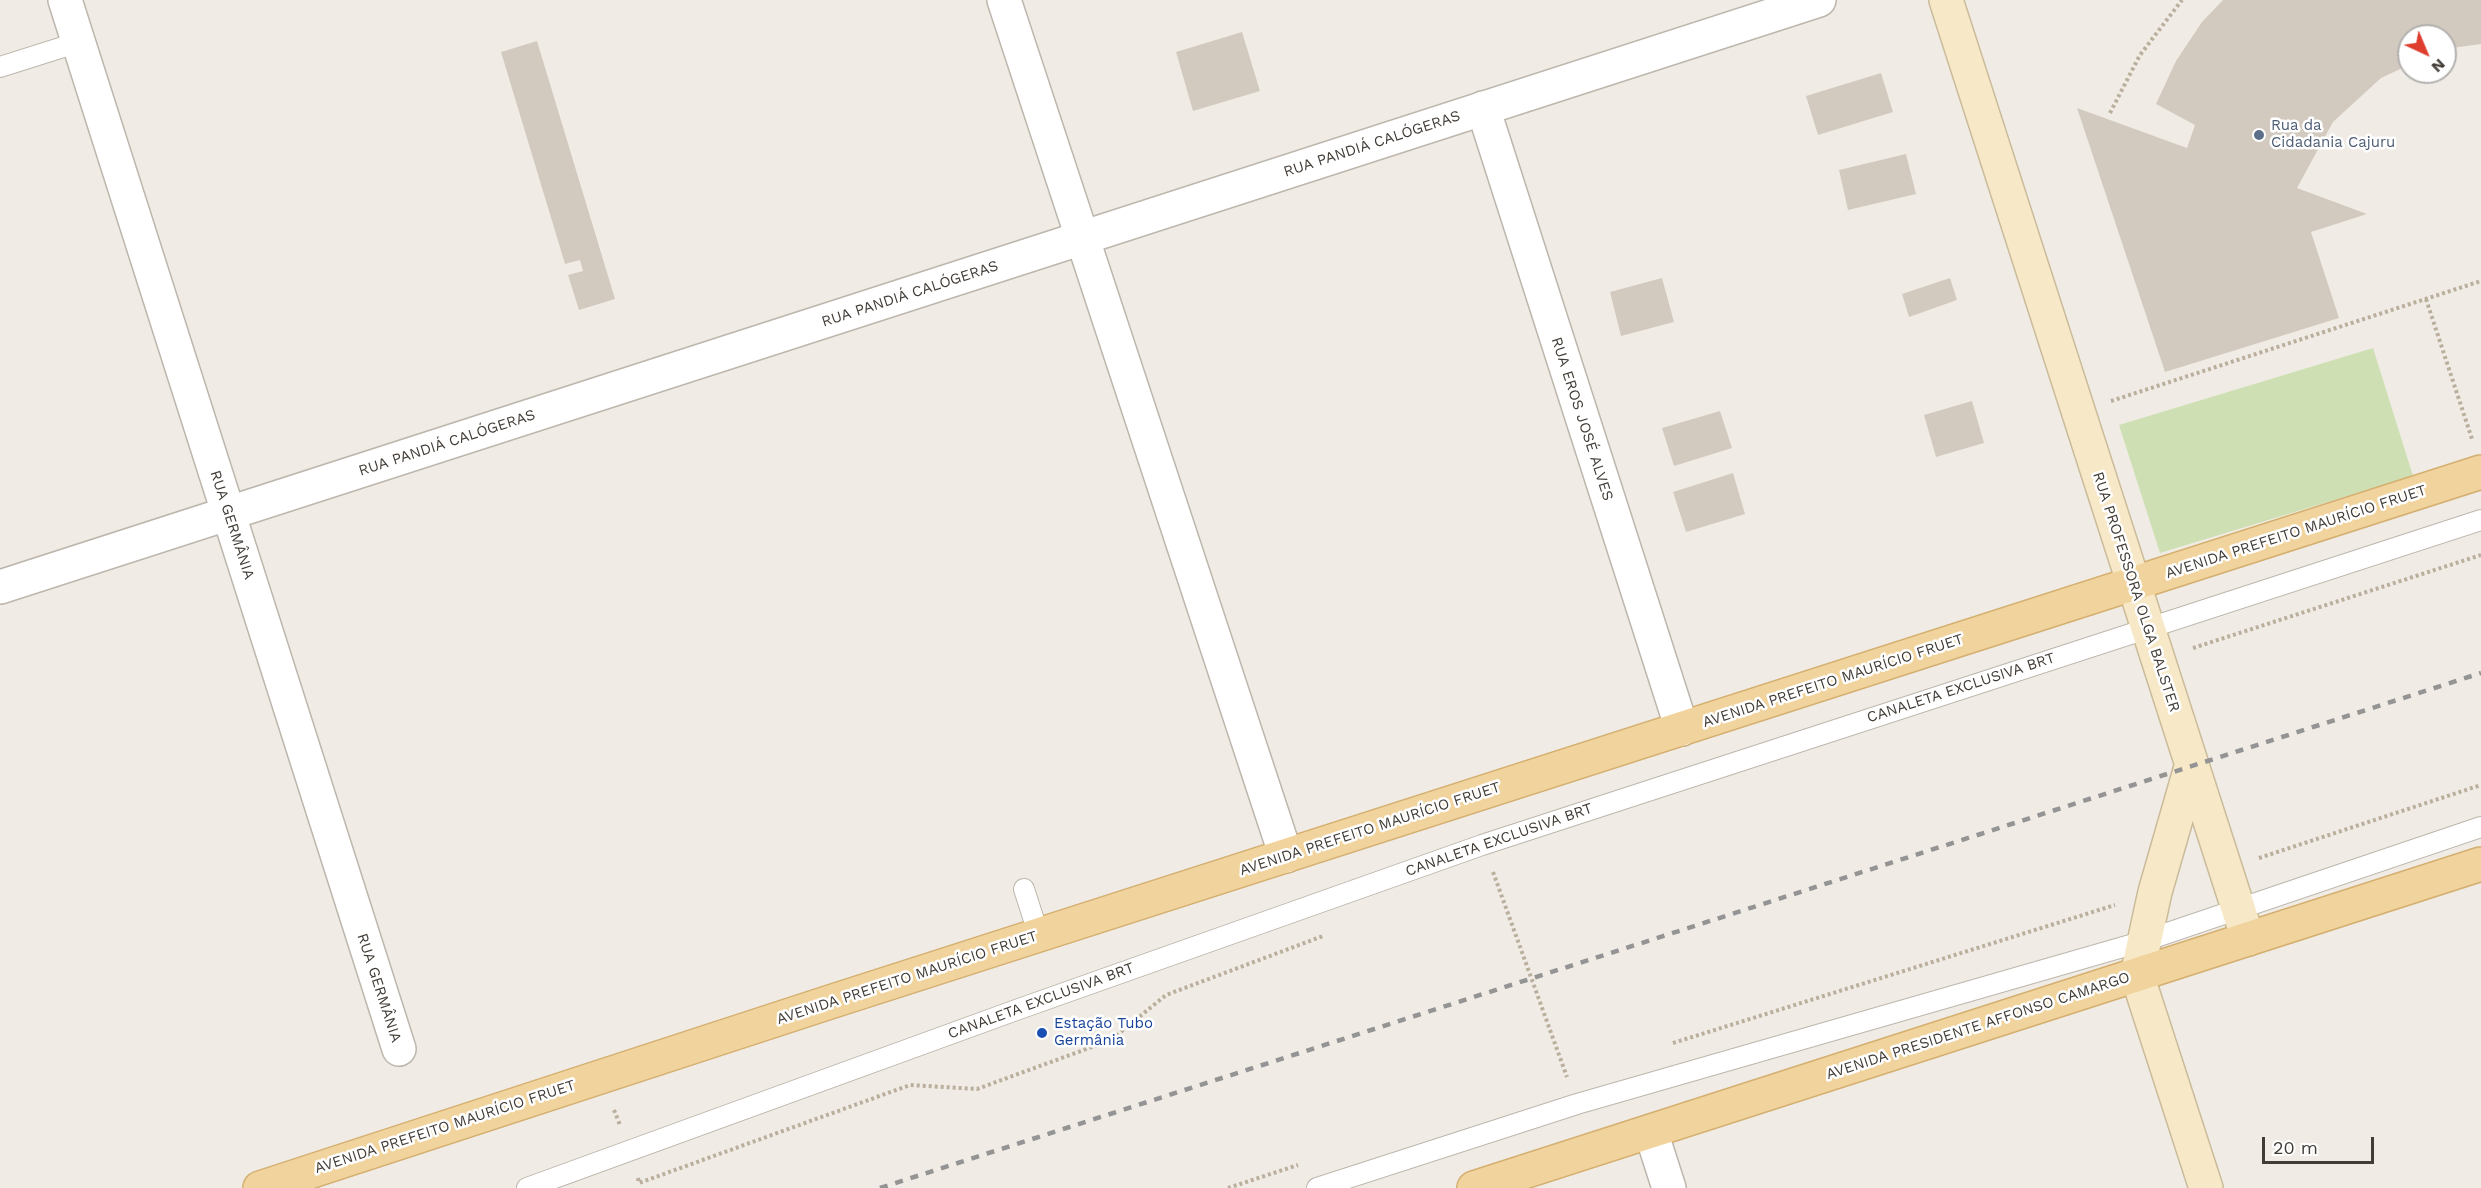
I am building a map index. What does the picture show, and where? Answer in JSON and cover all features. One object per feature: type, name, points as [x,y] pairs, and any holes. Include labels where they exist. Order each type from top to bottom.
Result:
[{"type":"main road","name":"RUA PROFESSORA OLGA BALSTER","points":[[1946,0],[2243,924]]},
{"type":"main road","name":"AVENIDA PREFEITO MAURÍCIO FRUET","points":[[260,1188],[2134,584],[2477,458]]},
{"type":"main road","points":[[2191,767],[2155,892],[2137,975],[2206,1188]]},
{"type":"main road","name":"AVENIDA PRESIDENTE AFFONSO CAMARGO","points":[[1474,1188],[2137,975],[2243,924],[2481,864]]},
{"type":"street","name":"RUA GERMÂNIA","points":[[65,0],[399,1049]]},
{"type":"street","points":[[1004,0],[1286,856]]},
{"type":"street","name":"RUA PANDIÁ CALÓGERAS","points":[[0,587],[1820,0]]},
{"type":"street","name":"RUA EROS JOSÉ ALVES","points":[[1483,108],[1682,729]]},
{"type":"street","points":[[1651,1132],[1669,1188]]},
{"type":"lane","points":[[0,67],[79,42]]},
{"type":"lane","name":"CANALETA EXCLUSIVA BRT","points":[[526,1188],[1019,1009],[1482,845],[2481,520]]},
{"type":"lane","points":[[1317,1188],[1577,1104],[2144,941],[2243,924],[2481,827]]},
{"type":"lane","points":[[1024,889],[1039,936]]},
{"type":"path","points":[[2110,113],[2140,55],[2182,0]]},
{"type":"path","points":[[2078,411],[2481,281]]},
{"type":"path","points":[[2426,298],[2477,458]]},
{"type":"path","points":[[2158,659],[2481,555]]},
{"type":"path","points":[[2225,869],[2481,785]]},
{"type":"path","points":[[1482,845],[1577,1104]]},
{"type":"path","points":[[1481,875],[1504,867]]},
{"type":"path","points":[[1669,1044],[2155,892]]},
{"type":"path","points":[[639,1183],[910,1084],[977,1089],[1022,1073],[1112,1040],[1166,995],[1329,933]]},
{"type":"path","points":[[1556,1080],[1578,1073]]},
{"type":"path","points":[[1228,1188],[1307,1162]]},
{"type":"green space","points":[[2373,348],[2413,476],[2160,553],[2119,425]]},
{"type":"building","name":"Rua da Cidadania Cajuru","points":[[2223,0],[2481,0],[2481,44],[2457,47],[2457,24],[2397,24],[2397,71],[2381,78],[2333,122],[2297,188],[2367,214],[2311,232],[2339,318],[2165,372],[2077,108],[2187,148],[2195,125],[2156,104],[2176,61],[2202,22]]},
{"type":"building","points":[[1242,32],[1260,91],[1193,111],[1176,52]]},
{"type":"building","points":[[537,41],[615,299],[579,310],[568,275],[583,271],[580,260],[565,264],[501,52]]},
{"type":"building","points":[[1881,73],[1893,112],[1818,135],[1806,96]]},
{"type":"building","points":[[1906,154],[1916,194],[1848,210],[1839,170]]},
{"type":"building","points":[[1662,278],[1674,322],[1621,336],[1610,292]]},
{"type":"building","points":[[1950,278],[1957,300],[1909,317],[1902,294]]},
{"type":"building","points":[[1972,401],[1984,443],[1936,457],[1924,415]]},
{"type":"building","points":[[1720,411],[1732,448],[1674,466],[1662,428]]},
{"type":"building","points":[[1733,473],[1745,514],[1686,532],[1673,492]]},
{"type":"railway","points":[[880,1188],[2481,673]]},
{"type":"place","name":"Rua da Cidadania Cajuru","points":[[2259,135]]},
{"type":"place","name":"Estação Tubo Germânia","points":[[1042,1033]]}]
